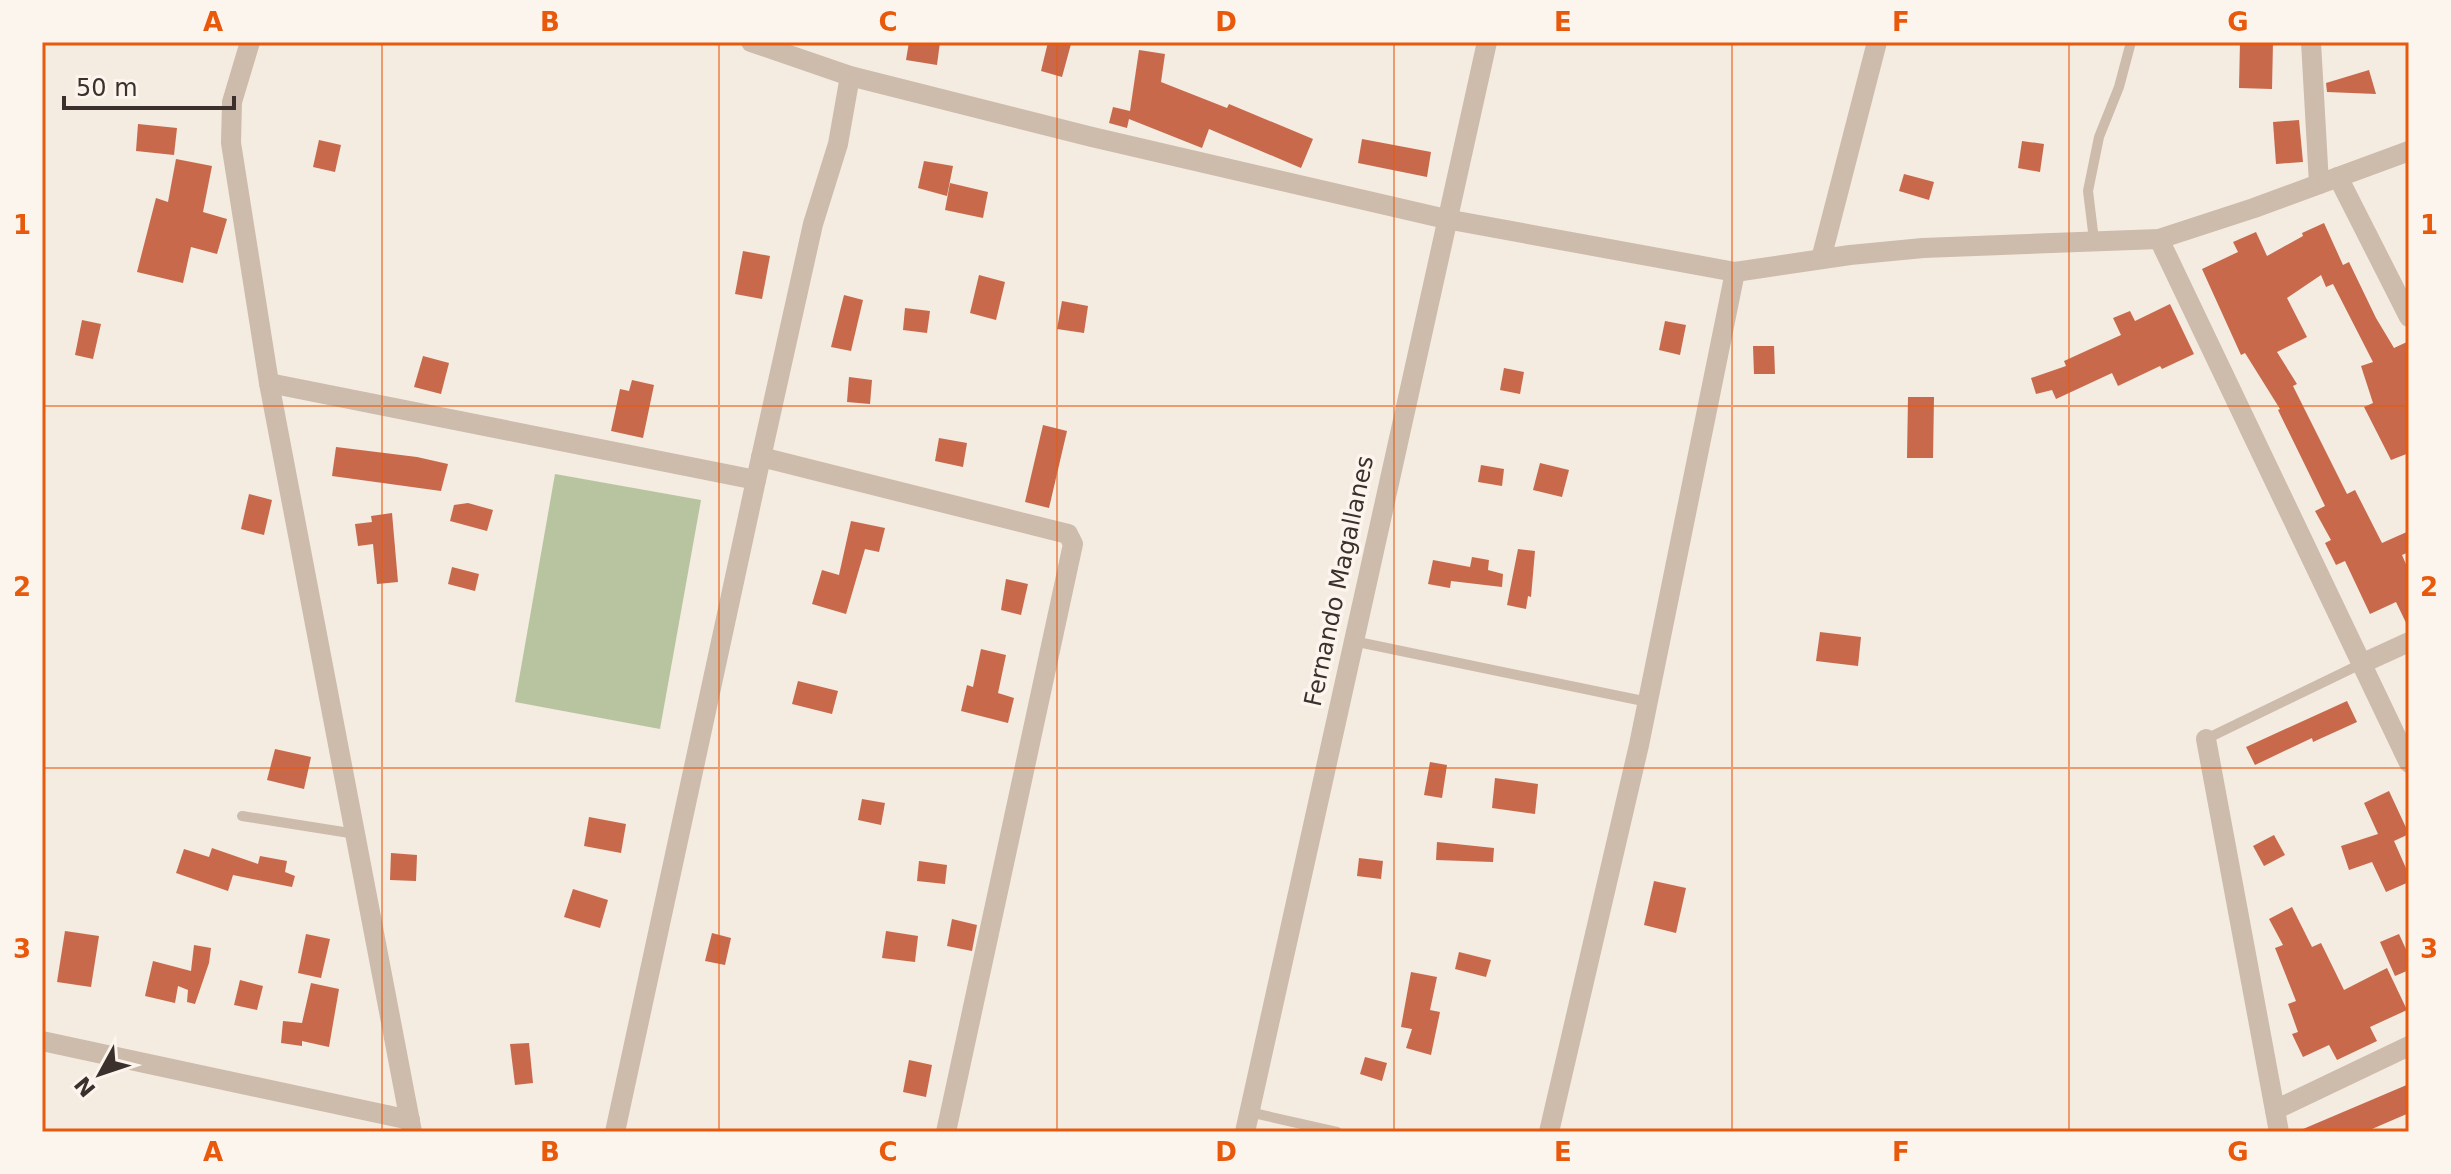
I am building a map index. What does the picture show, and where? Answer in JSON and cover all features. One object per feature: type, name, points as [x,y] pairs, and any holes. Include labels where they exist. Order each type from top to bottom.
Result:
[{"type":"street","points":[[42,1041],[411,1126],[269,383],[231,143],[232,102],[250,42]]},
{"type":"street","points":[[751,42],[850,76],[1092,137],[1446,219],[1735,272],[1923,248],[2159,239],[2409,151]]},
{"type":"street","name":"Fernando Magallanes","points":[[1247,1122],[1487,42]]},
{"type":"street","points":[[1821,259],[1877,42]]},
{"type":"street","points":[[2311,42],[2319,184]]},
{"type":"street","points":[[615,1132],[761,457],[813,224],[838,144],[850,76]]},
{"type":"street","points":[[2338,177],[2409,317]]},
{"type":"street","points":[[2159,239],[2409,763]]},
{"type":"street","points":[[1549,1132],[1648,702],[1735,272]]},
{"type":"street","points":[[269,383],[756,480]]},
{"type":"street","points":[[761,457],[1068,534],[1073,544],[946,1132]]},
{"type":"street","points":[[2363,663],[2409,642]]},
{"type":"street","points":[[2206,739],[2279,1132]]},
{"type":"street","points":[[2275,1110],[2409,1046]]},
{"type":"lane","points":[[2094,240],[2088,191],[2099,137],[2119,87],[2131,42]]},
{"type":"lane","points":[[1353,641],[1648,702]]},
{"type":"lane","points":[[2206,739],[2363,663]]},
{"type":"lane","points":[[242,816],[356,834]]},
{"type":"lane","points":[[1247,1122],[1337,1132]]},
{"type":"green space","points":[[555,474],[701,500],[660,729],[515,702]]},
{"type":"building","points":[[909,42],[940,42],[937,65],[906,60]]},
{"type":"building","points":[[1048,42],[1071,44],[1062,77],[1041,71]]},
{"type":"building","points":[[2240,42],[2273,42],[2272,89],[2239,88]]},
{"type":"building","points":[[1139,50],[1165,54],[1161,82],[1227,108],[1229,104],[1313,139],[1301,168],[1209,129],[1202,148],[1129,119],[1127,128],[1109,123],[1113,107],[1130,111]]},
{"type":"building","points":[[2369,70],[2376,94],[2327,92],[2326,83]]},
{"type":"building","points":[[2299,120],[2303,162],[2276,164],[2273,122]]},
{"type":"building","points":[[138,124],[177,128],[174,155],[136,151]]},
{"type":"building","points":[[1362,139],[1431,152],[1427,177],[1358,163]]},
{"type":"building","points":[[319,140],[341,145],[335,172],[313,167]]},
{"type":"building","points":[[2022,141],[2044,144],[2040,172],[2018,168]]},
{"type":"building","points":[[176,159],[212,166],[203,212],[227,219],[217,254],[191,247],[183,283],[137,272],[156,198],[168,202]]},
{"type":"building","points":[[924,161],[953,166],[947,196],[918,188]]},
{"type":"building","points":[[1904,174],[1934,182],[1929,200],[1899,191]]},
{"type":"building","points":[[950,183],[988,192],[983,218],[945,210]]},
{"type":"building","points":[[2324,223],[2343,265],[2349,262],[2394,348],[2409,341],[2409,453],[2391,460],[2364,407],[2373,403],[2361,366],[2373,362],[2333,284],[2326,287],[2321,275],[2287,298],[2307,337],[2277,352],[2297,384],[2293,386],[2347,494],[2355,490],[2382,543],[2409,531],[2409,552],[2402,555],[2409,571],[2409,629],[2396,602],[2370,614],[2345,561],[2336,565],[2325,543],[2331,540],[2315,511],[2325,506],[2280,409],[2245,353],[2241,355],[2202,269],[2238,252],[2233,242],[2256,232],[2267,256]]},
{"type":"building","points":[[743,251],[770,256],[762,299],[735,294]]},
{"type":"building","points":[[979,275],[1005,282],[996,320],[970,313]]},
{"type":"building","points":[[844,295],[863,300],[851,351],[831,347]]},
{"type":"building","points":[[1062,301],[1088,306],[1084,333],[1057,329]]},
{"type":"building","points":[[2170,304],[2194,354],[2118,386],[2112,373],[2056,399],[2052,390],[2036,394],[2031,378],[2066,366],[2064,361],[2121,335],[2113,318],[2130,311],[2135,321]]},
{"type":"building","points":[[905,308],[930,311],[927,333],[903,330]]},
{"type":"building","points":[[82,320],[101,324],[93,359],[75,355]]},
{"type":"building","points":[[1665,321],[1686,325],[1680,355],[1659,350]]},
{"type":"building","points":[[1753,346],[1774,346],[1775,374],[1754,374]]},
{"type":"building","points":[[423,356],[449,363],[441,394],[414,387]]},
{"type":"building","points":[[1504,368],[1524,372],[1520,394],[1500,390]]},
{"type":"building","points":[[849,377],[872,380],[870,404],[847,402]]},
{"type":"building","points":[[632,380],[654,385],[643,438],[611,431],[620,389],[629,391]]},
{"type":"building","points":[[1908,397],[1934,397],[1933,458],[1907,458]]},
{"type":"building","points":[[1043,425],[1067,431],[1049,508],[1025,502]]},
{"type":"building","points":[[939,438],[967,443],[963,467],[935,461]]},
{"type":"building","points":[[336,447],[448,464],[441,491],[332,476]]},
{"type":"building","points":[[1540,463],[1569,470],[1562,497],[1533,490]]},
{"type":"building","points":[[1481,465],[1504,469],[1502,486],[1478,482]]},
{"type":"building","points":[[249,494],[272,500],[264,535],[241,529]]},
{"type":"building","points":[[468,503],[493,510],[487,531],[450,521],[454,505]]},
{"type":"building","points":[[392,513],[398,582],[377,584],[373,544],[358,546],[355,524],[372,522],[371,516]]},
{"type":"building","points":[[851,521],[885,528],[879,552],[865,549],[846,614],[812,604],[822,570],[839,575]]},
{"type":"building","points":[[1518,549],[1535,551],[1531,597],[1528,596],[1526,609],[1507,605]]},
{"type":"building","points":[[1472,557],[1489,560],[1488,570],[1503,574],[1502,587],[1451,581],[1450,588],[1428,584],[1433,560],[1470,567]]},
{"type":"building","points":[[452,567],[479,574],[475,591],[448,584]]},
{"type":"building","points":[[1006,579],[1028,584],[1021,615],[1001,610]]},
{"type":"building","points":[[1820,632],[1861,637],[1858,666],[1816,661]]},
{"type":"building","points":[[981,649],[1006,655],[998,693],[1014,698],[1008,723],[961,711],[967,685],[973,687]]},
{"type":"building","points":[[798,681],[838,691],[832,714],[792,704]]},
{"type":"building","points":[[2347,701],[2357,722],[2313,742],[2312,738],[2255,765],[2246,747]]},
{"type":"building","points":[[275,749],[311,757],[304,789],[267,780]]},
{"type":"building","points":[[1430,762],[1447,765],[1442,798],[1424,795]]},
{"type":"building","points":[[1495,778],[1538,784],[1535,814],[1492,808]]},
{"type":"building","points":[[2389,791],[2409,834],[2394,841],[2409,875],[2409,882],[2386,892],[2372,862],[2349,870],[2341,846],[2378,834],[2364,803]]},
{"type":"building","points":[[862,799],[885,803],[881,825],[858,820]]},
{"type":"building","points":[[589,817],[626,824],[621,853],[584,846]]},
{"type":"building","points":[[2274,835],[2285,855],[2264,866],[2253,846]]},
{"type":"building","points":[[1437,842],[1494,848],[1493,862],[1436,860]]},
{"type":"building","points":[[212,848],[258,864],[260,856],[287,861],[285,872],[295,876],[292,887],[233,875],[228,891],[176,873],[184,849],[209,857]]},
{"type":"building","points":[[391,853],[417,855],[416,881],[390,880]]},
{"type":"building","points":[[1359,858],[1383,861],[1381,879],[1357,876]]},
{"type":"building","points":[[919,861],[947,865],[945,884],[917,881]]},
{"type":"building","points":[[1654,881],[1686,888],[1676,933],[1644,925]]},
{"type":"building","points":[[573,889],[608,900],[600,928],[564,917]]},
{"type":"building","points":[[2292,907],[2312,947],[2321,943],[2344,990],[2387,968],[2407,1010],[2370,1027],[2377,1041],[2337,1060],[2329,1045],[2303,1057],[2292,1034],[2298,1032],[2288,1004],[2296,1001],[2275,948],[2283,945],[2269,919]]},
{"type":"building","points":[[952,919],[977,925],[972,951],[947,946]]},
{"type":"building","points":[[65,931],[99,936],[91,987],[57,982]]},
{"type":"building","points":[[886,931],[918,936],[915,962],[882,958]]},
{"type":"building","points":[[712,933],[731,938],[725,965],[705,961]]},
{"type":"building","points":[[306,934],[330,939],[321,978],[298,973]]},
{"type":"building","points":[[2399,934],[2409,956],[2409,970],[2395,976],[2380,942]]},
{"type":"building","points":[[194,945],[211,948],[195,1004],[187,1002],[188,990],[178,986],[175,1003],[145,996],[153,961],[191,971]]},
{"type":"building","points":[[1459,952],[1491,960],[1486,977],[1455,969]]},
{"type":"building","points":[[1411,972],[1437,977],[1430,1010],[1440,1012],[1431,1055],[1406,1048],[1412,1029],[1401,1027]]},
{"type":"building","points":[[240,980],[263,986],[257,1010],[234,1005]]},
{"type":"building","points":[[311,983],[339,989],[329,1047],[302,1041],[302,1046],[281,1043],[283,1021],[302,1023]]},
{"type":"building","points":[[529,1043],[533,1083],[515,1085],[510,1044]]},
{"type":"building","points":[[1365,1057],[1387,1063],[1382,1081],[1360,1074]]},
{"type":"building","points":[[909,1060],[932,1065],[926,1097],[903,1092]]},
{"type":"building","points":[[2409,1084],[2409,1113],[2365,1132],[2296,1132]]}]
